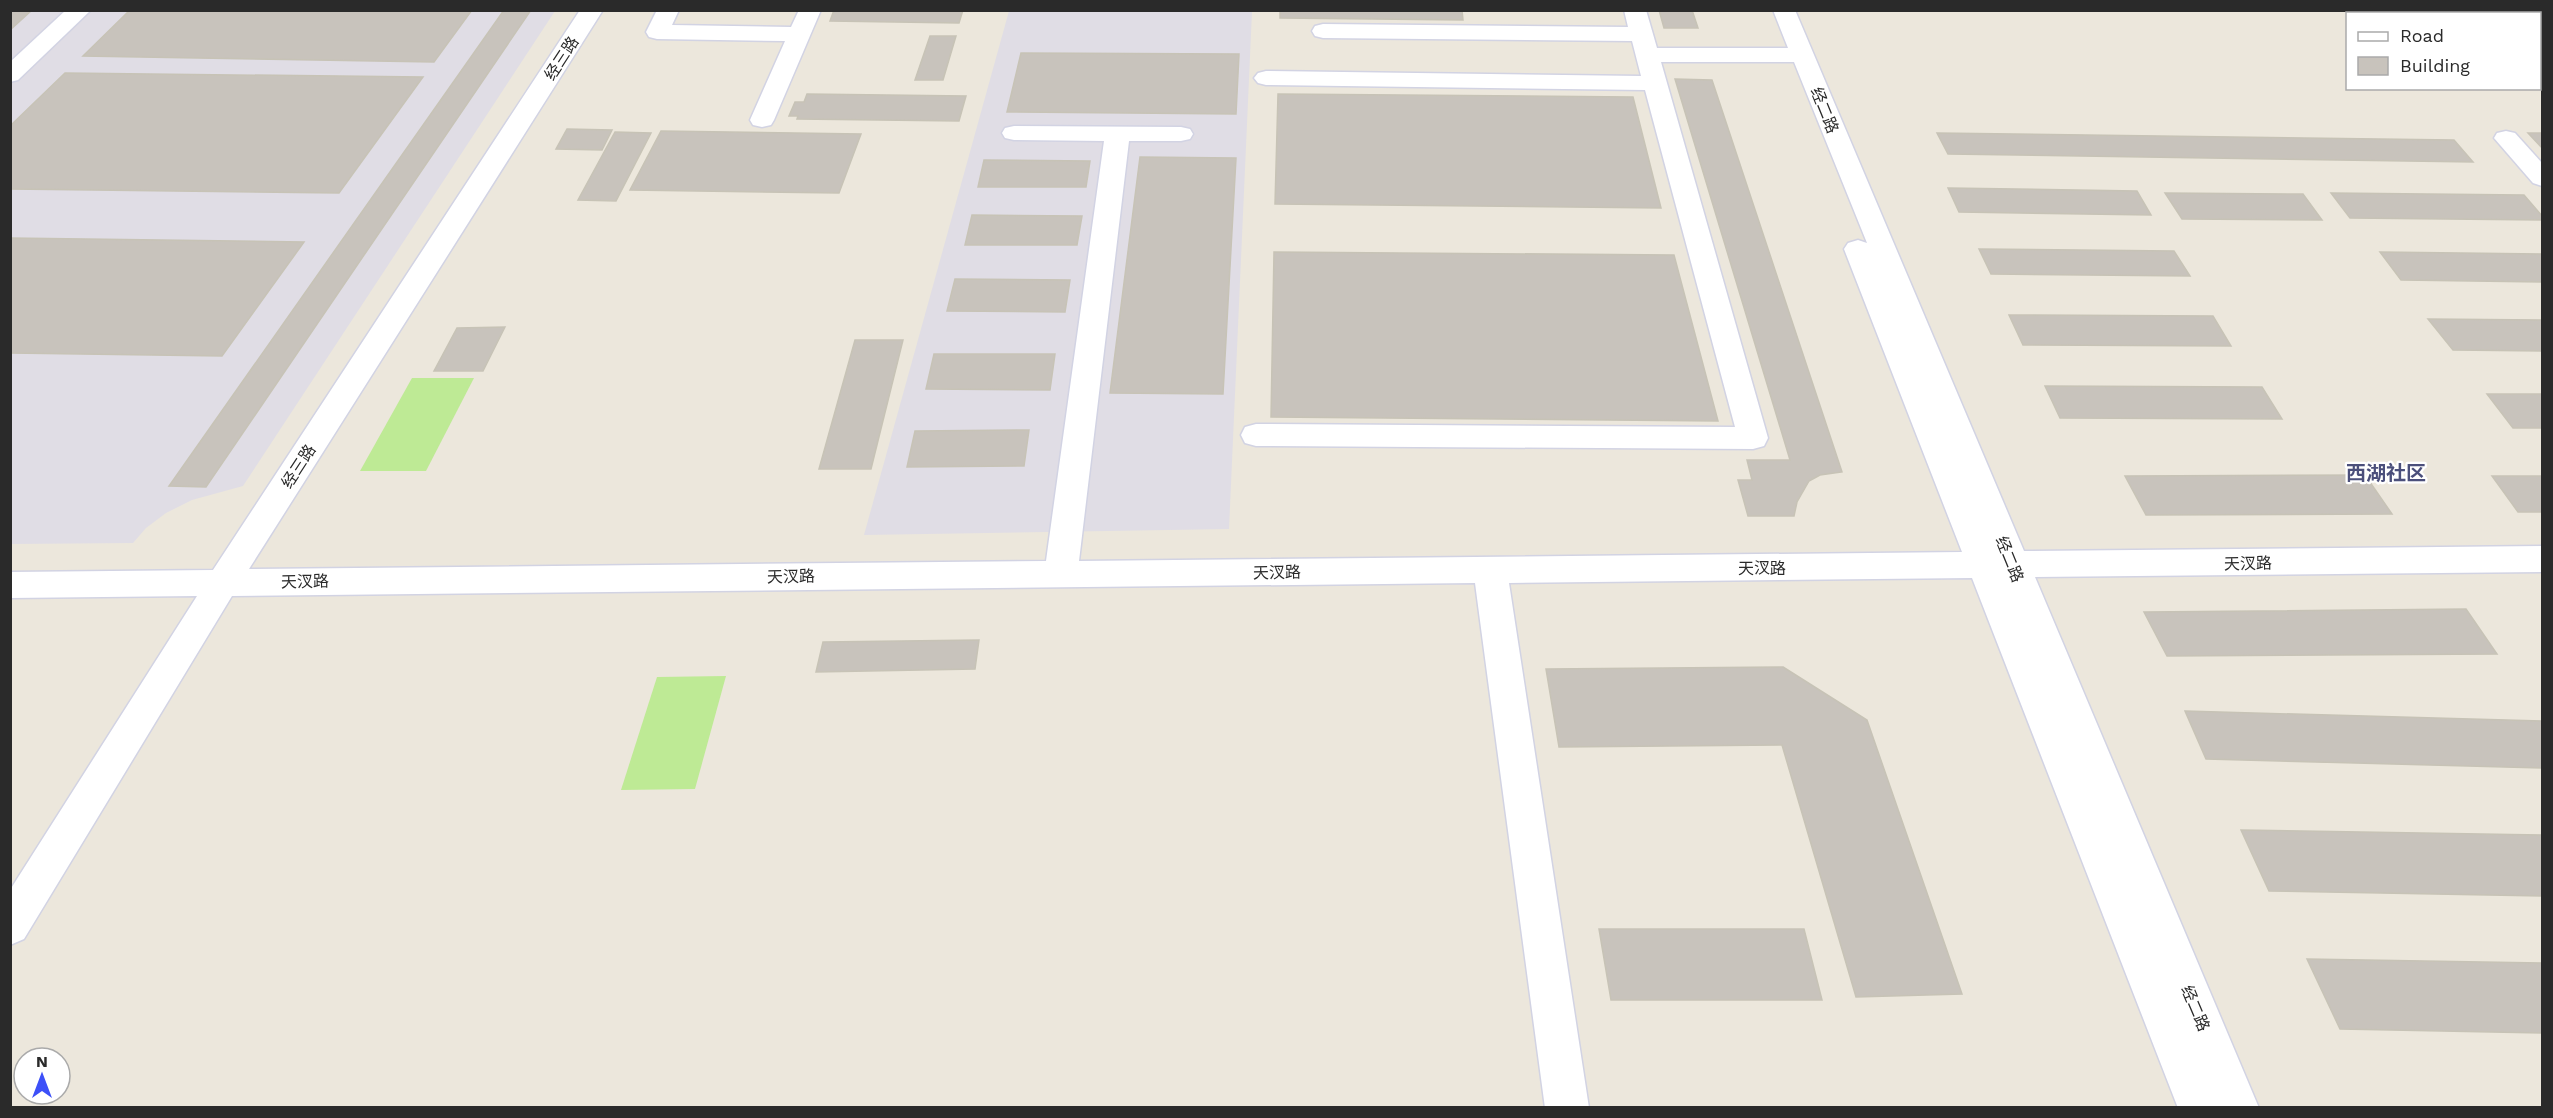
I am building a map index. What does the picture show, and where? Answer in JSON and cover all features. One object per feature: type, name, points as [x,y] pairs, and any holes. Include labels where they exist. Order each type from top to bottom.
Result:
[{"type":"street","points":[[10,75],[80,10]]},
{"type":"street","name":"经三路","points":[[10,926],[224,581],[592,10]]},
{"type":"street","points":[[668,10],[657,32],[799,34]]},
{"type":"street","points":[[762,120],[810,10]]},
{"type":"street","points":[[1483,10],[1486,33]]},
{"type":"street","name":"经二路","points":[[1764,10],[1792,55],[1998,566],[2200,1107]]},
{"type":"street","name":"经二路","points":[[1784,10],[1792,55]]},
{"type":"street","points":[[1323,31],[1642,33],[1792,55]]},
{"type":"street","points":[[1256,435],[1753,438],[1642,33]]},
{"type":"street","points":[[1266,78],[1656,83]]},
{"type":"street","points":[[1014,133],[1181,134]]},
{"type":"street","points":[[1061,574],[1117,134]]},
{"type":"street","points":[[2506,138],[2542,178]]},
{"type":"street","name":"天汊路","points":[[10,585],[224,581],[1998,566],[2542,559]]},
{"type":"street","name":"经二路","points":[[1998,566],[2237,1107]]},
{"type":"street","points":[[1490,570],[1567,1107]]},
{"type":"shaded area","points":[[10,11],[555,11],[243,486],[192,500],[166,513],[146,528],[133,543],[11,544]]},
{"type":"shaded area","points":[[1009,11],[1252,11],[1229,529],[864,535]]},
{"type":"green space","points":[[412,378],[474,378],[426,471],[360,471]]},
{"type":"green space","points":[[726,676],[695,789],[621,790],[657,677]]},
{"type":"building","points":[[10,10],[32,10],[10,30]]},
{"type":"building","points":[[130,10],[472,10],[434,62],[83,56]]},
{"type":"building","points":[[504,10],[531,10],[206,487],[169,486]]},
{"type":"building","points":[[834,10],[963,10],[959,23],[830,21]]},
{"type":"building","points":[[1280,10],[1462,10],[1463,20],[1280,18]]},
{"type":"building","points":[[1659,10],[1692,10],[1698,28],[1664,28]]},
{"type":"building","points":[[930,36],[956,36],[943,80],[915,80]]},
{"type":"building","points":[[1021,53],[1239,54],[1236,114],[1007,112]]},
{"type":"building","points":[[65,73],[423,77],[339,193],[10,189],[10,126]]},
{"type":"building","points":[[1675,79],[1712,80],[1842,472],[1820,475],[1809,481],[1797,502],[1794,516],[1748,516],[1738,480],[1752,480],[1747,460],[1790,460]]},
{"type":"building","points":[[807,94],[966,96],[959,121],[797,119],[798,116],[789,116],[795,102],[804,102]]},
{"type":"building","points":[[1278,94],[1633,97],[1661,208],[1275,204]]},
{"type":"building","points":[[567,129],[612,130],[602,150],[556,149]]},
{"type":"building","points":[[661,131],[861,134],[839,193],[630,190]]},
{"type":"building","points":[[615,132],[651,133],[616,201],[578,200]]},
{"type":"building","points":[[1937,133],[2454,140],[2473,162],[1948,154]]},
{"type":"building","points":[[2528,133],[2542,133],[2542,148]]},
{"type":"building","points":[[1140,157],[1236,158],[1223,394],[1110,393]]},
{"type":"building","points":[[984,160],[1090,161],[1086,187],[978,187]]},
{"type":"building","points":[[1948,188],[2137,191],[2151,215],[1959,212]]},
{"type":"building","points":[[2165,193],[2303,194],[2322,220],[2182,219]]},
{"type":"building","points":[[2331,193],[2524,195],[2542,216],[2542,220],[2350,218]]},
{"type":"building","points":[[972,215],[1082,216],[1077,245],[965,245]]},
{"type":"building","points":[[10,238],[304,242],[222,356],[10,353]]},
{"type":"building","points":[[1979,249],[2174,251],[2190,276],[1991,274]]},
{"type":"building","points":[[1274,252],[1674,255],[1718,421],[1271,417]]},
{"type":"building","points":[[2380,252],[2542,254],[2542,282],[2401,280]]},
{"type":"building","points":[[955,279],[1070,280],[1065,312],[947,311]]},
{"type":"building","points":[[2009,315],[2213,316],[2231,346],[2023,345]]},
{"type":"building","points":[[2428,319],[2542,320],[2542,351],[2453,350]]},
{"type":"building","points":[[505,327],[483,371],[434,371],[457,328]]},
{"type":"building","points":[[855,340],[903,340],[871,469],[819,469]]},
{"type":"building","points":[[934,354],[1055,354],[1050,390],[926,389]]},
{"type":"building","points":[[2045,386],[2262,387],[2282,419],[2060,418]]},
{"type":"building","points":[[2487,394],[2542,394],[2542,428],[2513,428]]},
{"type":"building","points":[[1029,430],[1024,466],[907,467],[915,431]]},
{"type":"building","points":[[2365,475],[2392,514],[2146,515],[2125,476]]},
{"type":"building","points":[[2492,476],[2542,476],[2542,512],[2518,512]]},
{"type":"building","points":[[2466,609],[2497,654],[2167,656],[2144,612]]},
{"type":"building","points":[[979,640],[975,669],[816,672],[823,642]]},
{"type":"building","points":[[1783,667],[1867,720],[1962,994],[1856,997],[1782,745],[1559,747],[1546,669]]},
{"type":"building","points":[[2185,711],[2542,721],[2542,768],[2206,759]]},
{"type":"building","points":[[2241,830],[2542,835],[2542,896],[2269,891]]},
{"type":"building","points":[[1599,929],[1804,929],[1822,1000],[1611,1000]]},
{"type":"building","points":[[2307,959],[2542,963],[2542,1033],[2340,1029]]},
{"type":"district","name":"西湖社区","points":[[2386,473]]}]
